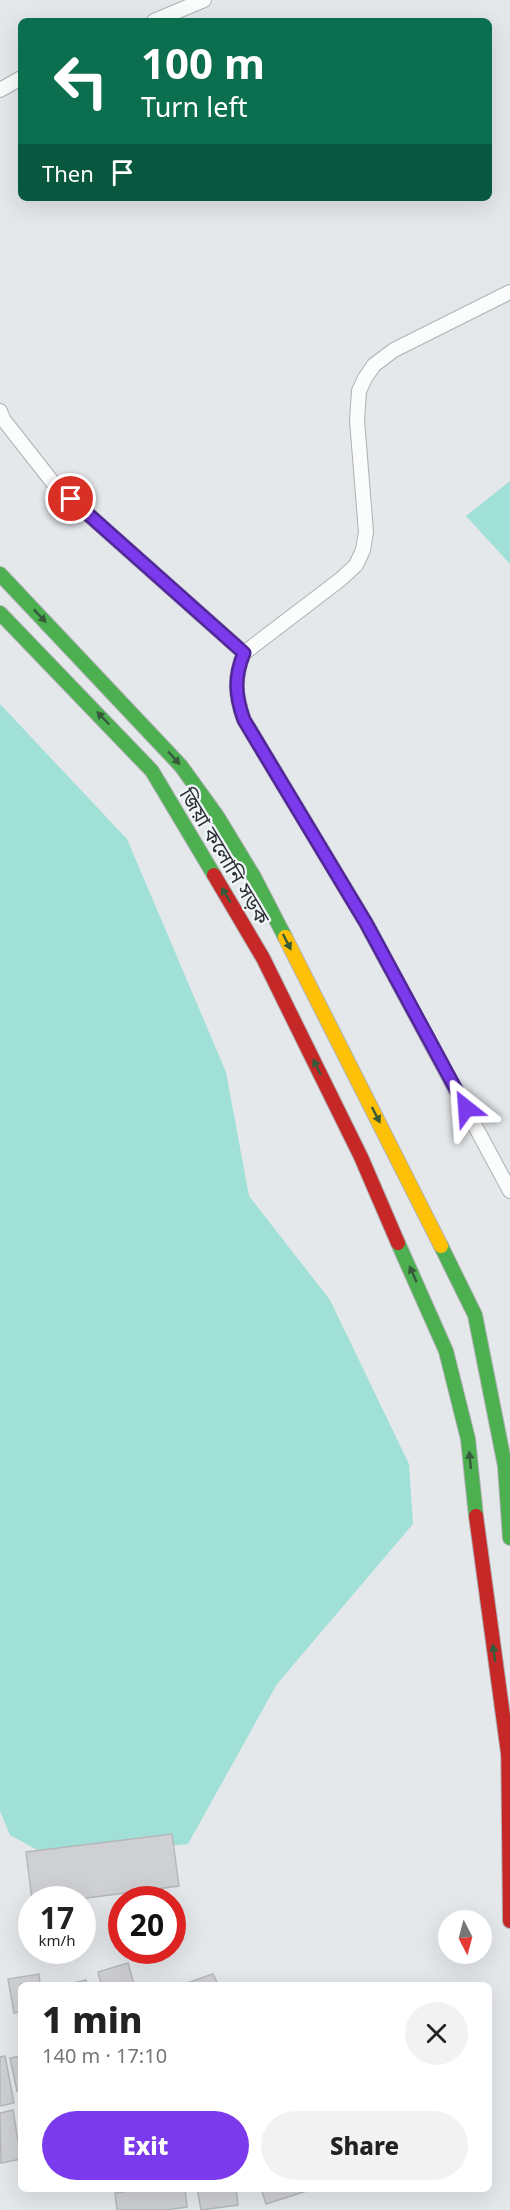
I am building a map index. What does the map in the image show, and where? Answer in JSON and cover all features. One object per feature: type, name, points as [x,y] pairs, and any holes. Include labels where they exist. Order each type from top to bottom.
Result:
[{"type":"main road","points":[[0,574],[181,766],[217,816],[254,877],[400,1162],[475,1315],[505,1466],[510,1538]]},
{"type":"main road","name":"জিয়া কলোনি সড়ক","points":[[0,613],[152,771],[263,958],[361,1157],[446,1351],[463,1417],[468,1439],[478,1538],[508,1753]]},
{"type":"main road","points":[[509,1657],[510,1922]]},
{"type":"lane","points":[[161,18],[204,0]]},
{"type":"lane","points":[[0,90],[18,80]]},
{"type":"lane","points":[[510,292],[394,350],[374,365],[359,391],[357,420],[366,532],[363,550],[356,565],[341,579],[244,653],[238,668],[236,691],[244,720],[366,923],[510,1191]]},
{"type":"lane","points":[[0,411],[3,419],[54,484],[244,653]]},
{"type":"shaded area","points":[[510,481],[510,564],[466,516]]},
{"type":"shaded area","points":[[0,704],[127,839],[226,1072],[249,1196],[330,1300],[409,1464],[413,1524],[277,1684],[188,1844],[50,1857],[10,1835],[0,1811]]},
{"type":"building","points":[[172,1834],[179,1886],[108,1886],[108,1895],[96,1897],[96,1886],[30,1886],[26,1852]]},
{"type":"building","points":[[128,1964],[133,1982],[100,1982],[98,1972]]},
{"type":"building","points":[[39,1974],[40,1982],[18,1982],[18,2012],[14,2013],[8,1979]]},
{"type":"building","points":[[213,1974],[217,1982],[190,1982]]},
{"type":"building","points":[[5,2056],[14,2103],[0,2106],[0,2057]]},
{"type":"building","points":[[18,2057],[17,2091],[10,2058]]},
{"type":"building","points":[[13,2110],[18,2141],[18,2160],[1,2163],[0,2113]]},
{"type":"building","points":[[185,2192],[187,2207],[166,2210],[117,2210],[115,2193]]},
{"type":"building","points":[[198,2192],[236,2192],[238,2205],[201,2210]]},
{"type":"building","points":[[262,2192],[304,2192],[266,2204]]},
{"type":"traffic: fast","points":[[0,574],[181,766],[217,816],[254,877],[285,937]]},
{"type":"traffic: fast","points":[[0,613],[152,771],[214,875]]},
{"type":"traffic: fast","points":[[398,1243],[446,1351],[468,1439],[476,1516]]},
{"type":"traffic: fast","points":[[441,1246],[475,1315],[505,1466],[510,1538]]},
{"type":"traffic: slow","points":[[285,937],[441,1246]]},
{"type":"traffic: jam","points":[[214,875],[263,958],[361,1157],[398,1243]]},
{"type":"traffic: jam","points":[[476,1516],[508,1753]]},
{"type":"traffic: jam","points":[[508,1731],[510,1921]]},
{"type":"route","points":[[71,499],[244,653],[238,668],[236,691],[244,720],[366,923],[466,1108]]}]
